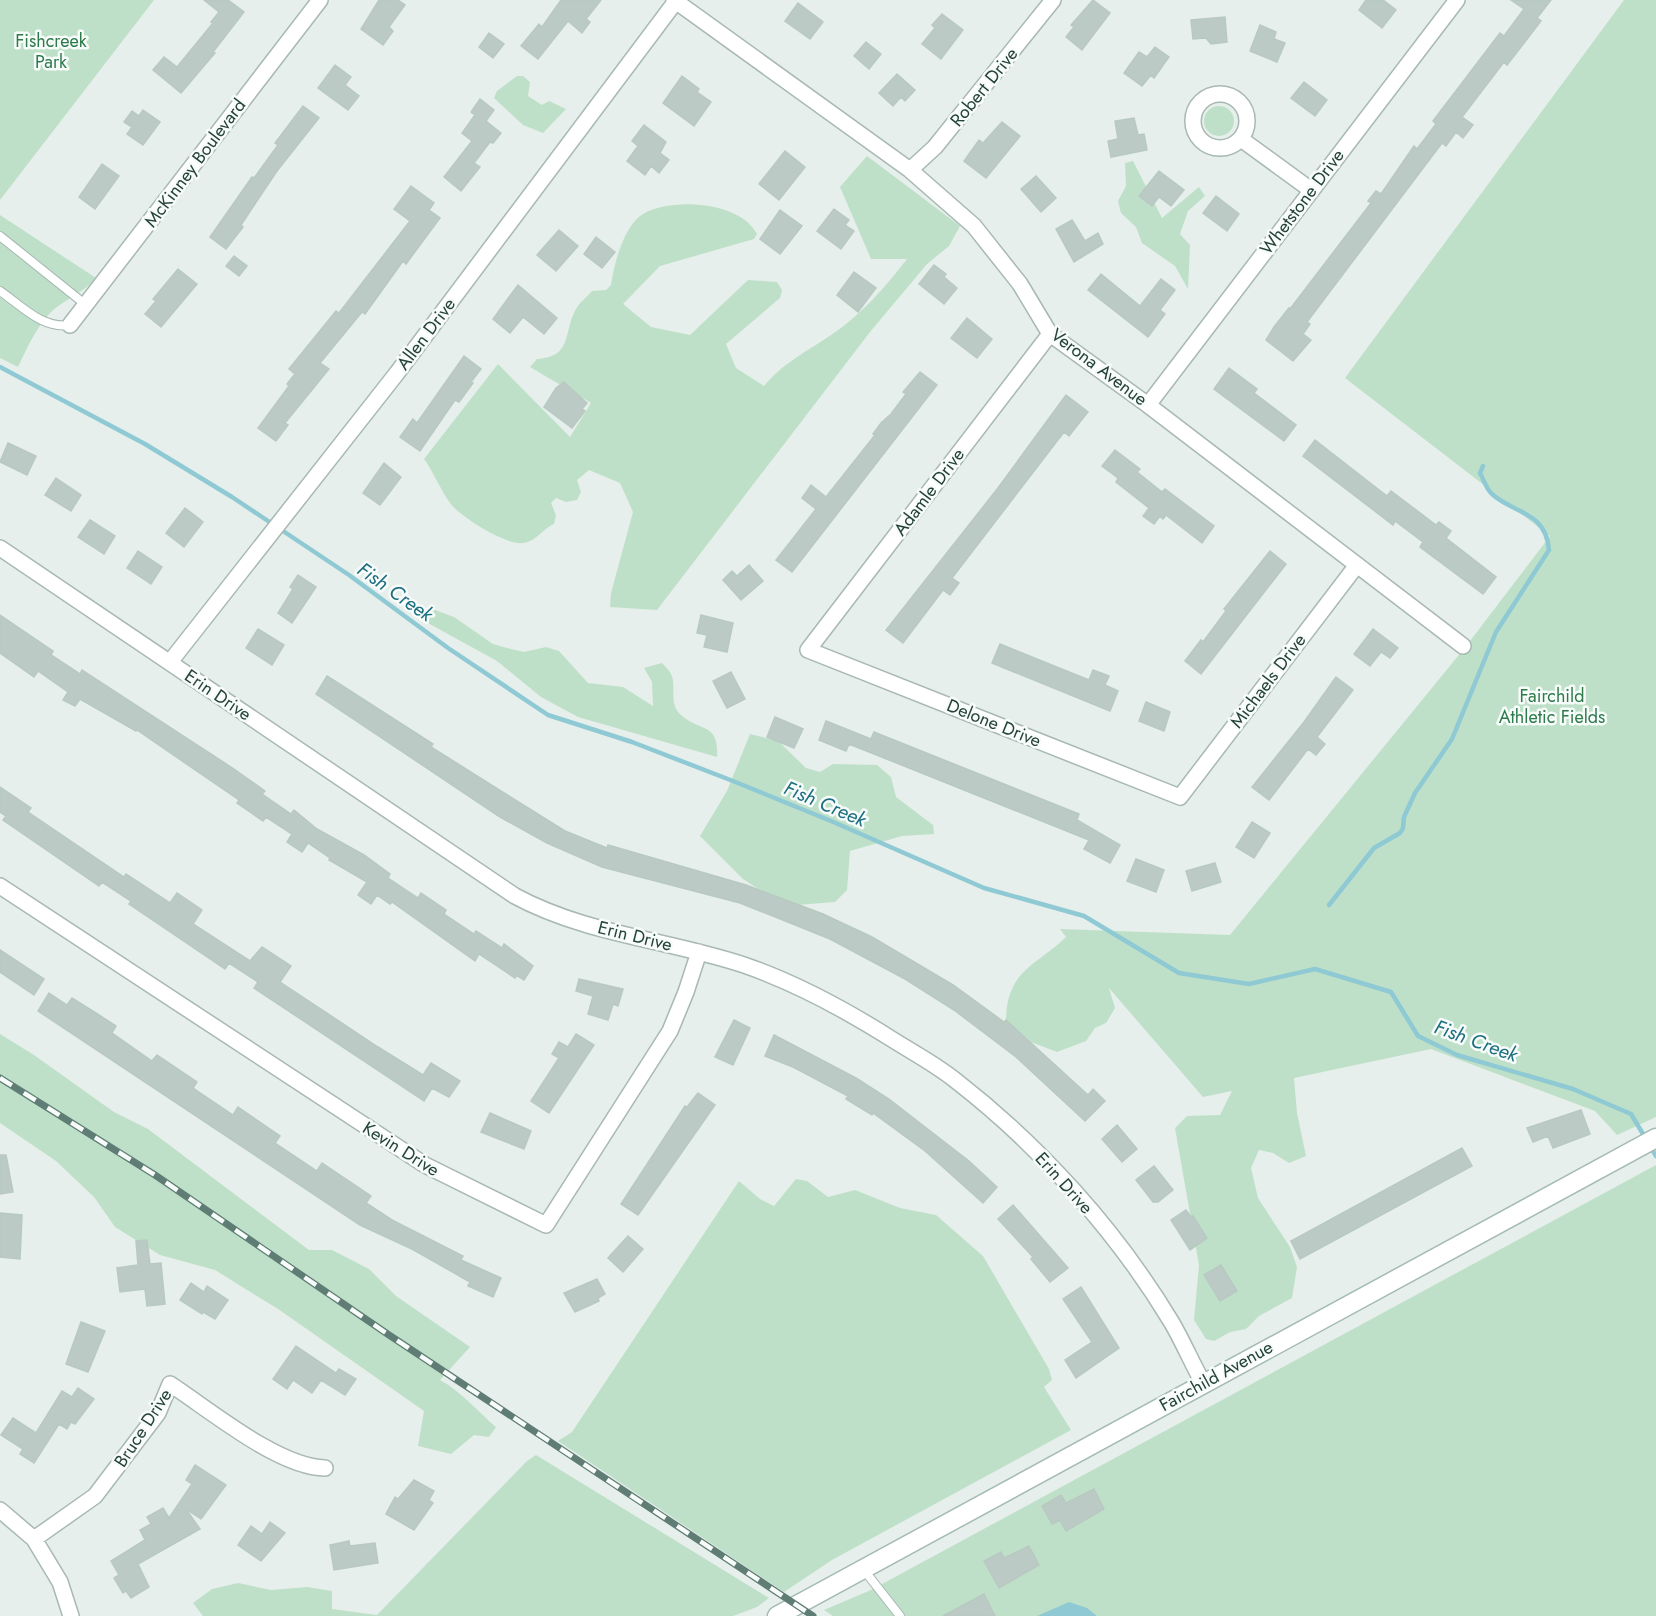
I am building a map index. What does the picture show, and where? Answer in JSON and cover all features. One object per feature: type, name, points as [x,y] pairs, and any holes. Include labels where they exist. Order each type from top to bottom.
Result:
[{"type":"main road","name":"Fairchild Avenue","points":[[777,1616],[1656,1138]]},
{"type":"street","name":"McKinney Boulevard","points":[[70,325],[320,0]]},
{"type":"street","name":"Robert Drive","points":[[910,171],[935,147],[1053,0]]},
{"type":"street","name":"Whetstone Drive","points":[[1148,405],[1457,0]]},
{"type":"street","name":"Verona Avenue","points":[[675,1],[910,171],[974,226],[1020,284],[1050,334],[1148,405],[1463,646]]},
{"type":"street","name":"Allen Drive","points":[[170,662],[397,373],[675,1]]},
{"type":"street","points":[[1241,139],[1311,190]]},
{"type":"street","name":"Adamle Drive","points":[[808,650],[1050,334]]},
{"type":"street","name":"Erin Drive","points":[[0,548],[481,874],[536,907],[578,922],[746,966],[806,990],[857,1017],[944,1072],[989,1109],[1061,1175],[1124,1255],[1172,1323],[1203,1383]]},
{"type":"street","name":"Michaels Drive","points":[[1180,797],[1357,565]]},
{"type":"street","name":"Delone Drive","points":[[808,650],[1180,797]]},
{"type":"street","name":"Kevin Drive","points":[[0,886],[425,1166],[546,1225],[670,1031],[699,952]]},
{"type":"street","name":"Bruce Drive","points":[[34,1539],[95,1496],[158,1413],[170,1384],[284,1459],[309,1467],[325,1468]]},
{"type":"street","points":[[0,1510],[34,1539],[60,1582],[71,1616]]},
{"type":"lane","points":[[0,236],[86,305]]},
{"type":"lane","points":[[0,291],[45,323],[57,327],[70,325]]},
{"type":"lane","points":[[863,1569],[900,1616]]},
{"type":"green space","name":"Fishcreek Park","points":[[0,0],[154,0],[0,200]]},
{"type":"green space","name":"Fairchild Athletic Fields","points":[[1624,0],[1656,0],[1656,1117],[1617,1135],[1595,1111],[1431,1049],[1294,1078],[1297,1113],[1306,1156],[1289,1163],[1273,1153],[1259,1150],[1251,1168],[1258,1198],[1290,1247],[1297,1267],[1292,1298],[1259,1316],[1246,1329],[1230,1332],[1214,1341],[1206,1339],[1194,1320],[1199,1265],[1175,1128],[1187,1116],[1220,1115],[1232,1091],[1203,1097],[1109,988],[1115,1008],[1106,1023],[1095,1028],[1086,1041],[1057,1052],[1031,1042],[1006,1020],[1012,990],[1025,971],[1066,937],[1060,929],[1230,935],[1467,645],[1550,536],[1345,378]]},
{"type":"green space","points":[[517,76],[523,76],[530,82],[528,96],[542,105],[549,101],[566,109],[543,133],[523,125],[494,98],[497,91]]},
{"type":"green space","points":[[1219,106],[1230,110],[1234,121],[1230,132],[1219,136],[1208,132],[1204,121],[1208,110]]},
{"type":"green space","points":[[867,156],[960,226],[949,246],[927,264],[870,332],[657,610],[610,607],[611,593],[633,512],[620,483],[589,470],[577,480],[581,492],[577,500],[566,502],[556,498],[551,503],[556,515],[554,524],[532,540],[523,543],[516,543],[495,535],[455,509],[424,459],[498,364],[570,437],[591,403],[530,367],[537,359],[556,354],[562,348],[579,304],[592,291],[606,290],[611,285],[617,256],[625,236],[636,219],[643,214],[670,205],[704,205],[736,215],[749,223],[757,234],[754,239],[660,266],[623,304],[651,327],[690,335],[748,280],[777,282],[782,290],[780,298],[726,344],[736,368],[764,386],[793,360],[846,324],[879,293],[907,259],[871,259],[840,187]]},
{"type":"green space","points":[[1133,161],[1162,218],[1199,187],[1205,196],[1188,211],[1180,234],[1190,245],[1188,289],[1175,266],[1142,243],[1136,227],[1121,213],[1118,201],[1126,186],[1125,163]]},
{"type":"green space","points":[[0,215],[96,278],[50,313],[36,332],[18,367],[0,358]]},
{"type":"green space","points":[[435,610],[454,617],[493,644],[524,652],[546,647],[559,651],[588,683],[623,687],[653,706],[652,682],[644,668],[662,663],[673,679],[677,711],[711,733],[717,746],[717,757],[578,717],[541,697],[497,661],[426,622],[428,614]]},
{"type":"green space","points":[[750,734],[778,741],[806,768],[820,772],[833,764],[877,765],[891,777],[896,797],[933,825],[934,834],[902,836],[850,851],[847,890],[835,902],[784,906],[743,879],[700,836],[727,791]]},
{"type":"green space","points":[[0,1034],[34,1055],[114,1112],[148,1129],[309,1250],[332,1250],[369,1269],[396,1296],[470,1347],[440,1380],[462,1396],[496,1427],[489,1437],[474,1435],[451,1454],[418,1446],[424,1411],[278,1309],[215,1270],[160,1255],[115,1227],[94,1197],[56,1161],[0,1123]]},
{"type":"green space","points":[[1656,1165],[1656,1616],[833,1616],[824,1610],[871,1590]]},
{"type":"green space","points":[[796,1179],[807,1181],[828,1197],[855,1190],[900,1208],[936,1215],[983,1256],[1049,1369],[1052,1380],[1044,1387],[1071,1430],[832,1560],[784,1592],[558,1441],[572,1432],[739,1181],[760,1199],[774,1206]]},
{"type":"green space","points":[[536,1455],[769,1598],[757,1607],[733,1616],[203,1616],[193,1603],[212,1589],[238,1583],[271,1590],[307,1587],[332,1591],[332,1609],[377,1615],[527,1461]]},
{"type":"water","points":[[1069,1602],[1087,1608],[1097,1616],[1037,1616]]},
{"type":"building","points":[[204,0],[228,0],[244,12],[213,52],[215,53],[181,93],[153,70],[164,57],[177,67],[213,23],[211,22],[219,12]]},
{"type":"building","points":[[379,0],[398,0],[405,5],[389,27],[393,31],[383,45],[361,29]]},
{"type":"building","points":[[561,0],[601,0],[586,19],[590,22],[582,33],[568,21],[538,59],[521,46],[539,24],[542,27]]},
{"type":"building","points":[[1093,0],[1110,13],[1082,50],[1066,37],[1074,27],[1071,25]]},
{"type":"building","points":[[1366,0],[1383,0],[1396,10],[1382,28],[1359,10]]},
{"type":"building","points":[[1511,0],[1551,0],[1537,18],[1541,21],[1507,65],[1504,62],[1462,117],[1473,125],[1463,138],[1456,132],[1446,146],[1442,143],[1307,322],[1310,324],[1303,334],[1311,340],[1293,361],[1266,340],[1371,203],[1368,201],[1376,191],[1381,194],[1414,146],[1417,149],[1436,124],[1433,121],[1500,33],[1504,36],[1524,9]]},
{"type":"building","points":[[798,3],[823,22],[810,39],[785,21]]},
{"type":"building","points":[[942,14],[963,30],[941,59],[922,44],[935,28],[932,25]]},
{"type":"building","points":[[1225,17],[1227,42],[1211,44],[1206,38],[1193,39],[1191,20]]},
{"type":"building","points":[[1260,25],[1276,32],[1274,39],[1285,43],[1277,62],[1250,51]]},
{"type":"building","points":[[489,33],[504,44],[493,58],[479,47]]},
{"type":"building","points":[[866,42],[881,54],[869,69],[854,56]]},
{"type":"building","points":[[1155,47],[1169,57],[1154,78],[1151,75],[1142,86],[1124,73],[1139,52],[1147,57]]},
{"type":"building","points":[[335,65],[351,77],[345,85],[359,96],[348,110],[318,88]]},
{"type":"building","points":[[897,74],[915,90],[905,101],[901,97],[893,106],[879,93]]},
{"type":"building","points":[[682,76],[699,89],[697,92],[711,102],[694,126],[663,103]]},
{"type":"building","points":[[1304,82],[1327,100],[1315,116],[1291,98]]},
{"type":"building","points":[[480,99],[494,110],[486,121],[501,133],[493,143],[490,142],[474,163],[480,167],[461,191],[444,177],[472,141],[462,133],[475,115],[471,112]]},
{"type":"building","points":[[303,106],[319,118],[277,171],[241,225],[243,227],[226,249],[210,237],[252,177],[254,178],[278,145],[275,143]]},
{"type":"building","points":[[143,110],[160,122],[143,145],[127,134],[132,127],[124,122],[132,111],[139,116]]},
{"type":"building","points":[[1134,118],[1138,135],[1144,134],[1147,150],[1111,157],[1108,141],[1118,139],[1115,121]]},
{"type":"building","points":[[1002,122],[1020,136],[986,178],[964,161],[979,140],[983,143]]},
{"type":"building","points":[[644,125],[666,142],[660,153],[669,160],[659,173],[651,166],[645,175],[627,161],[638,146],[632,141]]},
{"type":"building","points":[[785,151],[805,167],[779,200],[759,184]]},
{"type":"building","points":[[102,164],[119,176],[95,209],[79,197]]},
{"type":"building","points":[[1159,171],[1184,190],[1171,206],[1159,197],[1152,206],[1139,196]]},
{"type":"building","points":[[1036,176],[1056,198],[1041,212],[1021,189]]},
{"type":"building","points":[[411,186],[434,203],[429,210],[440,218],[406,264],[403,261],[365,314],[362,312],[320,363],[329,369],[285,423],[288,425],[276,441],[258,428],[289,386],[287,384],[295,374],[289,369],[336,311],[339,313],[410,221],[394,209]]},
{"type":"building","points":[[1216,196],[1239,214],[1227,231],[1203,213]]},
{"type":"building","points":[[834,209],[849,220],[845,225],[854,231],[841,249],[817,231]]},
{"type":"building","points":[[780,210],[802,226],[780,254],[760,239]]},
{"type":"building","points":[[1072,220],[1085,241],[1098,233],[1103,244],[1074,262],[1056,229]]},
{"type":"building","points":[[559,230],[578,246],[556,271],[537,255]]},
{"type":"building","points":[[596,237],[615,252],[602,268],[584,254]]},
{"type":"building","points":[[234,256],[247,266],[239,276],[226,266]]},
{"type":"building","points":[[934,265],[946,274],[944,277],[957,288],[944,304],[919,284]]},
{"type":"building","points":[[178,269],[197,284],[161,327],[145,314],[156,301],[153,299]]},
{"type":"building","points":[[854,272],[876,288],[858,312],[837,295]]},
{"type":"building","points":[[1101,274],[1140,306],[1161,279],[1175,290],[1160,310],[1165,314],[1148,337],[1088,290]]},
{"type":"building","points":[[518,285],[557,318],[544,334],[523,317],[510,333],[493,319]]},
{"type":"building","points":[[967,318],[992,339],[977,358],[951,338]]},
{"type":"building","points":[[464,356],[481,369],[459,402],[455,400],[420,451],[400,437],[413,419],[417,423]]},
{"type":"building","points":[[1229,368],[1257,389],[1254,393],[1296,425],[1284,441],[1214,389]]},
{"type":"building","points":[[920,372],[937,385],[792,572],[776,560],[816,509],[802,498],[811,485],[826,497],[875,435],[873,434],[881,423],[891,414],[906,394],[903,392]]},
{"type":"building","points":[[564,382],[587,403],[582,409],[585,411],[572,428],[544,407],[556,388]]},
{"type":"building","points":[[1066,395],[1088,412],[1069,436],[1064,432],[952,578],[959,583],[950,595],[943,590],[903,643],[886,630],[998,488]]},
{"type":"building","points":[[1315,440],[1387,496],[1391,491],[1436,525],[1439,522],[1451,531],[1446,538],[1496,577],[1483,594],[1420,547],[1423,542],[1395,521],[1393,525],[1303,456]]},
{"type":"building","points":[[8,443],[36,456],[27,475],[0,462]]},
{"type":"building","points":[[1115,450],[1140,469],[1137,472],[1162,492],[1165,489],[1214,526],[1202,543],[1166,515],[1163,519],[1160,516],[1154,524],[1143,516],[1149,508],[1116,482],[1118,478],[1102,466]]},
{"type":"building","points":[[384,463],[401,477],[380,505],[363,493]]},
{"type":"building","points":[[56,478],[81,495],[71,511],[45,495]]},
{"type":"building","points":[[185,508],[203,522],[184,547],[166,533]]},
{"type":"building","points":[[90,520],[115,536],[104,554],[78,537]]},
{"type":"building","points":[[138,551],[162,567],[151,584],[127,568]]},
{"type":"building","points":[[1270,551],[1286,564],[1201,674],[1185,661],[1201,640],[1203,642],[1226,611],[1224,609]]},
{"type":"building","points":[[749,565],[763,581],[741,600],[723,580],[732,571],[737,576]]},
{"type":"building","points":[[298,575],[316,587],[292,623],[278,613],[293,589],[290,587]]},
{"type":"building","points":[[0,615],[53,651],[51,655],[80,674],[82,670],[234,769],[265,791],[262,794],[291,814],[294,810],[317,829],[364,855],[390,874],[388,878],[418,898],[421,893],[446,910],[444,914],[474,934],[476,931],[502,948],[504,944],[533,966],[524,980],[516,975],[515,978],[479,954],[475,961],[392,902],[390,904],[377,895],[371,904],[358,895],[367,882],[329,860],[330,858],[308,843],[302,852],[287,842],[292,834],[266,817],[263,821],[237,803],[239,800],[137,730],[80,699],[75,706],[63,700],[68,692],[38,671],[34,677],[0,653]]},
{"type":"building","points":[[701,615],[733,623],[727,652],[704,647],[707,635],[697,633]]},
{"type":"building","points":[[258,629],[284,645],[272,665],[246,648]]},
{"type":"building","points":[[1373,629],[1398,648],[1390,658],[1381,652],[1370,666],[1354,654]]},
{"type":"building","points":[[1000,644],[1089,680],[1093,670],[1109,676],[1105,685],[1118,691],[1110,711],[992,663]]},
{"type":"building","points":[[731,672],[745,699],[727,708],[713,681]]},
{"type":"building","points":[[327,676],[433,744],[431,747],[565,831],[607,848],[608,845],[746,885],[823,914],[872,937],[953,985],[1004,1022],[1006,1020],[1088,1095],[1093,1089],[1105,1101],[1085,1121],[1016,1057],[954,1010],[905,979],[830,939],[740,903],[602,867],[547,843],[500,817],[316,694]]},
{"type":"building","points":[[1336,677],[1353,690],[1317,737],[1325,744],[1316,755],[1308,749],[1269,800],[1252,787],[1304,722]]},
{"type":"building","points":[[1146,702],[1170,712],[1164,731],[1139,721]]},
{"type":"building","points":[[775,717],[803,729],[794,748],[767,737]]},
{"type":"building","points":[[826,721],[871,739],[874,732],[1079,814],[1077,820],[1120,845],[1110,863],[1084,849],[1089,840],[849,744],[846,751],[819,740]]},
{"type":"building","points":[[0,787],[31,808],[28,812],[124,877],[126,874],[170,903],[177,893],[202,910],[193,924],[250,961],[262,947],[291,966],[280,982],[378,1047],[423,1075],[431,1063],[460,1081],[449,1097],[432,1088],[424,1101],[254,988],[258,982],[229,963],[225,969],[129,904],[131,901],[102,882],[99,886],[3,820],[6,816],[0,812]]},
{"type":"building","points":[[1252,822],[1270,833],[1254,858],[1236,847]]},
{"type":"building","points":[[1136,859],[1164,870],[1156,892],[1127,881]]},
{"type":"building","points":[[1215,863],[1221,882],[1192,891],[1186,871]]},
{"type":"building","points":[[0,950],[44,979],[34,995],[0,972]]},
{"type":"building","points":[[579,979],[623,989],[618,1006],[613,1004],[608,1020],[588,1014],[593,996],[576,991]]},
{"type":"building","points":[[49,993],[67,1005],[72,998],[116,1026],[112,1033],[152,1061],[157,1055],[197,1082],[193,1088],[233,1115],[238,1107],[280,1136],[275,1143],[317,1171],[322,1163],[371,1196],[366,1203],[392,1220],[463,1256],[461,1260],[501,1278],[493,1297],[468,1286],[470,1282],[412,1249],[360,1225],[38,1011]]},
{"type":"building","points":[[734,1020],[750,1028],[733,1065],[715,1057]]},
{"type":"building","points":[[576,1034],[594,1045],[549,1113],[531,1101],[559,1058],[552,1054],[559,1042],[568,1047]]},
{"type":"building","points":[[774,1035],[856,1078],[889,1099],[969,1161],[997,1187],[983,1203],[925,1151],[873,1113],[872,1115],[846,1099],[848,1096],[793,1067],[765,1056]]},
{"type":"building","points":[[698,1093],[715,1105],[638,1215],[621,1204],[685,1106],[687,1107]]},
{"type":"building","points":[[1581,1110],[1590,1134],[1553,1148],[1548,1136],[1533,1142],[1527,1128]]},
{"type":"building","points":[[490,1113],[531,1131],[524,1149],[481,1132]]},
{"type":"building","points":[[1117,1125],[1137,1149],[1122,1162],[1102,1139]]},
{"type":"building","points":[[1462,1148],[1472,1166],[1300,1259],[1291,1241]]},
{"type":"building","points":[[0,1155],[6,1155],[13,1192],[0,1194]]},
{"type":"building","points":[[1154,1166],[1173,1190],[1158,1202],[1153,1202],[1136,1180]]},
{"type":"building","points":[[1013,1205],[1068,1268],[1050,1282],[1031,1259],[1033,1257],[998,1219]]},
{"type":"building","points":[[1186,1210],[1191,1217],[1193,1216],[1207,1238],[1190,1250],[1171,1220]]},
{"type":"building","points":[[0,1213],[22,1215],[20,1259],[0,1257]]},
{"type":"building","points":[[628,1236],[643,1249],[623,1272],[608,1258]]},
{"type":"building","points":[[147,1240],[150,1264],[161,1263],[165,1304],[147,1306],[145,1289],[120,1292],[117,1268],[138,1265],[136,1241]]},
{"type":"building","points":[[1221,1265],[1237,1291],[1220,1301],[1204,1275]]},
{"type":"building","points":[[597,1279],[605,1294],[598,1298],[599,1301],[575,1312],[564,1293]]},
{"type":"building","points":[[191,1283],[204,1292],[207,1286],[228,1300],[215,1319],[203,1312],[202,1314],[180,1300]]},
{"type":"building","points":[[1081,1287],[1119,1348],[1076,1378],[1065,1360],[1092,1342],[1063,1299]]},
{"type":"building","points":[[81,1322],[105,1331],[88,1372],[66,1364]]},
{"type":"building","points":[[296,1346],[336,1373],[339,1369],[356,1379],[345,1395],[321,1380],[312,1393],[293,1380],[287,1389],[273,1379]]},
{"type":"building","points":[[78,1388],[94,1399],[75,1424],[71,1422],[67,1429],[59,1424],[34,1463],[20,1454],[23,1449],[1,1435],[13,1418],[36,1433],[62,1391],[72,1397]]},
{"type":"building","points":[[195,1465],[226,1485],[201,1519],[186,1509],[200,1529],[138,1564],[149,1587],[131,1598],[126,1591],[123,1593],[114,1578],[119,1575],[111,1561],[145,1540],[140,1530],[151,1524],[147,1517],[163,1508],[169,1518],[192,1484],[186,1480]]},
{"type":"building","points":[[414,1480],[434,1491],[429,1500],[433,1503],[414,1530],[386,1514],[395,1497],[398,1499]]},
{"type":"building","points":[[1094,1489],[1104,1509],[1066,1531],[1060,1520],[1052,1524],[1042,1506],[1061,1495],[1066,1503]]},
{"type":"building","points":[[270,1522],[285,1533],[261,1561],[238,1545],[251,1526],[262,1534]]},
{"type":"building","points":[[349,1541],[350,1546],[375,1543],[378,1563],[334,1570],[330,1545]]},
{"type":"building","points":[[1029,1546],[1039,1565],[999,1588],[984,1561],[1001,1552],[1004,1558]]},
{"type":"building","points":[[984,1594],[995,1616],[943,1616]]},
{"type":"waterway","name":"Fish Creek","points":[[0,367],[145,444],[232,497],[349,575],[448,648],[548,715],[632,742],[733,781],[984,888],[1084,916],[1179,973],[1249,984],[1315,969],[1391,992],[1418,1036],[1457,1055],[1573,1089],[1631,1114],[1646,1139]]},
{"type":"waterway","points":[[1329,905],[1374,848],[1400,833],[1404,817],[1415,793],[1452,739],[1496,632],[1549,550],[1547,537],[1535,520],[1501,501],[1490,492],[1480,473],[1483,466]]},
{"type":"waterway","name":"Fish Creek","points":[[1650,1146],[1656,1156]]},
{"type":"railway","points":[[0,1078],[155,1175],[389,1335],[813,1616]]}]
